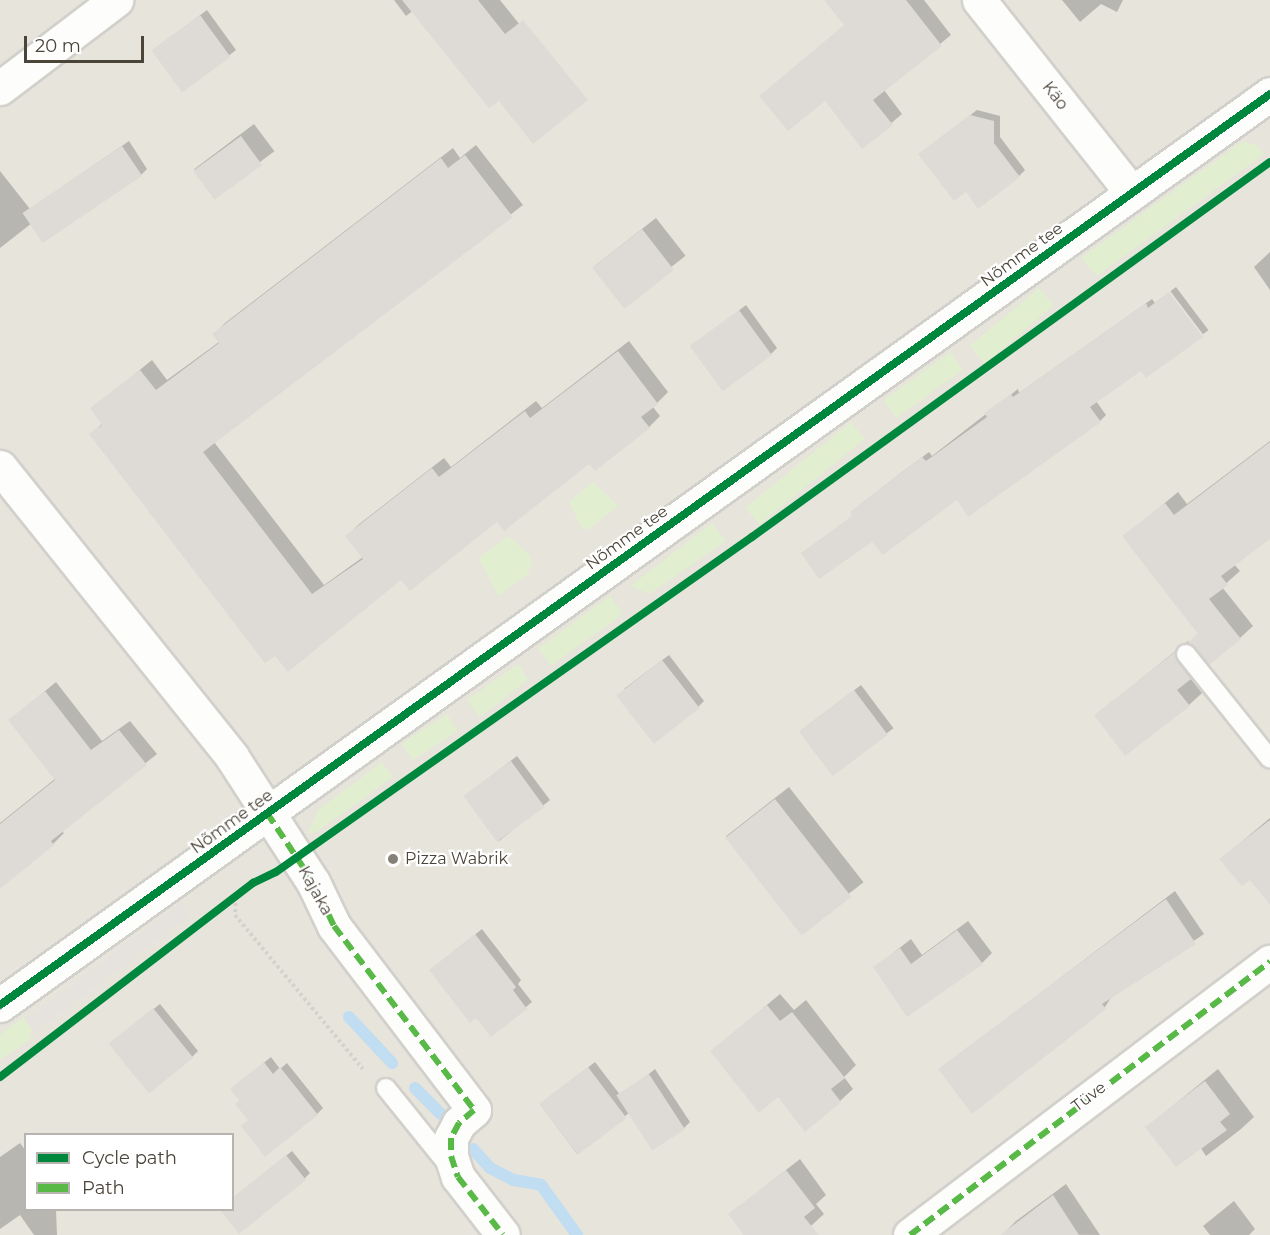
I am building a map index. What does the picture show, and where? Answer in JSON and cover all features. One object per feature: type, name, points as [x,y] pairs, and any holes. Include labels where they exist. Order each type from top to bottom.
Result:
[{"type":"street","points":[[0,88],[116,0]]},
{"type":"street","name":"Käo","points":[[979,0],[1132,193]]},
{"type":"street","name":"Nõmme tee","points":[[0,1005],[1270,94]]},
{"type":"street","name":"Kajaka","points":[[0,467],[232,757],[313,882],[334,926],[474,1110],[459,1123],[452,1138],[451,1156],[458,1177],[503,1235]]},
{"type":"street","name":"Tüve","points":[[910,1235],[1270,962]]},
{"type":"lane","points":[[1186,654],[1270,759]]},
{"type":"lane","points":[[386,1088],[458,1177]]},
{"type":"path","points":[[227,904],[234,893],[245,890]]},
{"type":"path","points":[[234,893],[235,915],[340,1042],[386,1088]]},
{"type":"shaded area","points":[[0,0],[1270,0],[1270,1235],[0,1235]]},
{"type":"shaded area","points":[[181,903],[190,915],[34,1032],[25,1020]]},
{"type":"green space","points":[[1243,141],[1258,146],[1264,154],[1097,276],[1081,258]]},
{"type":"green space","points":[[1039,288],[1054,306],[985,363],[970,346]]},
{"type":"green space","points":[[950,352],[963,370],[897,418],[884,400]]},
{"type":"green space","points":[[851,422],[865,439],[759,525],[745,508]]},
{"type":"green space","points":[[593,482],[618,506],[589,529],[582,529],[569,502]]},
{"type":"green space","points":[[712,523],[726,541],[650,594],[630,586]]},
{"type":"green space","points":[[508,536],[529,554],[532,563],[528,574],[498,596],[479,558]]},
{"type":"green space","points":[[610,596],[623,614],[551,666],[538,648]]},
{"type":"green space","points":[[518,664],[528,680],[480,717],[467,700]]},
{"type":"green space","points":[[447,714],[458,731],[413,760],[402,743]]},
{"type":"green space","points":[[382,762],[393,777],[317,832],[307,834],[319,809]]},
{"type":"green space","points":[[23,1017],[32,1029],[30,1039],[0,1060],[0,1035]]},
{"type":"building","points":[[402,0],[478,0],[505,34],[523,20],[588,100],[533,144],[499,101],[489,108]]},
{"type":"building","points":[[824,0],[906,0],[942,46],[873,100],[893,125],[862,149],[825,101],[788,131],[759,96],[844,25]]},
{"type":"building","points":[[200,15],[231,57],[182,92],[151,50]]},
{"type":"building","points":[[970,115],[994,121],[994,143],[1020,177],[978,209],[966,192],[954,201],[918,154]]},
{"type":"building","points":[[241,136],[262,165],[214,200],[193,171]]},
{"type":"building","points":[[122,146],[142,176],[43,243],[23,213]]},
{"type":"building","points":[[465,155],[513,217],[203,452],[312,594],[363,559],[345,536],[432,468],[439,477],[525,411],[530,418],[618,351],[658,404],[641,417],[650,428],[595,471],[589,464],[504,531],[497,522],[410,591],[401,580],[288,672],[275,656],[265,663],[89,434],[102,425],[90,408],[140,370],[156,390],[219,343],[212,334],[441,158],[448,168]]},
{"type":"building","points":[[642,229],[674,270],[624,309],[592,268]]},
{"type":"building","points":[[1169,292],[1203,337],[1146,378],[1141,371],[1090,407],[1101,422],[968,517],[957,500],[883,555],[872,542],[819,579],[801,553],[852,516],[850,512],[922,457],[926,461],[987,417],[984,413],[1011,394],[1013,397],[1146,303],[1148,308]]},
{"type":"building","points":[[739,310],[772,355],[723,391],[690,346]]},
{"type":"building","points":[[1270,442],[1270,539],[1221,576],[1228,585],[1209,599],[1241,639],[1209,665],[1187,643],[1198,634],[1122,536],[1165,503],[1174,515]]},
{"type":"building","points":[[1175,652],[1177,661],[1191,679],[1177,690],[1190,706],[1125,756],[1094,715]]},
{"type":"building","points":[[662,660],[700,708],[654,744],[616,696]]},
{"type":"building","points":[[854,690],[888,735],[833,776],[799,732]]},
{"type":"building","points":[[45,691],[91,750],[119,730],[147,765],[51,841],[54,845],[0,889],[0,824],[55,780],[8,720]]},
{"type":"building","points":[[511,761],[545,807],[497,842],[463,796]]},
{"type":"building","points":[[775,799],[851,897],[802,936],[725,838]]},
{"type":"building","points":[[1270,820],[1270,905],[1250,880],[1242,886],[1219,859]]},
{"type":"building","points":[[1166,899],[1196,944],[1102,1004],[1106,1009],[972,1114],[938,1069]]},
{"type":"building","points":[[957,930],[983,964],[907,1017],[873,967],[900,948],[911,964]]},
{"type":"building","points":[[475,934],[516,987],[513,990],[527,1009],[491,1037],[476,1018],[470,1023],[429,970]]},
{"type":"building","points":[[767,1005],[780,1021],[792,1012],[845,1078],[831,1089],[841,1102],[805,1132],[778,1097],[759,1113],[710,1051]]},
{"type":"building","points":[[153,1008],[193,1058],[149,1094],[109,1044]]},
{"type":"building","points":[[264,1062],[273,1074],[280,1067],[318,1115],[265,1157],[241,1126],[248,1120],[235,1104],[239,1100],[230,1089]]},
{"type":"building","points":[[588,1067],[627,1118],[578,1155],[539,1104]]},
{"type":"building","points":[[649,1074],[685,1129],[652,1151],[616,1095]]},
{"type":"building","points":[[1205,1081],[1230,1114],[1220,1122],[1227,1130],[1176,1167],[1145,1127]]},
{"type":"building","points":[[286,1155],[306,1180],[239,1234],[221,1211],[234,1211],[234,1196]]},
{"type":"building","points":[[786,1170],[815,1208],[804,1217],[819,1235],[744,1235],[728,1214]]},
{"type":"building","points":[[1053,1195],[1079,1235],[1000,1235]]},
{"type":"waterway","points":[[349,1017],[392,1063]]},
{"type":"waterway","points":[[415,1088],[441,1114]]},
{"type":"waterway","points":[[473,1149],[490,1168],[514,1180],[541,1185],[577,1235]]},
{"type":"marked path","points":[[267,813],[313,882],[334,926],[474,1110],[459,1123],[451,1138],[451,1156],[458,1177],[503,1235]]},
{"type":"marked path","points":[[910,1235],[1270,962]]},
{"type":"cycle path","points":[[0,1005],[1270,94]]},
{"type":"cycle path","points":[[0,1077],[253,883],[276,872],[752,537],[1270,162]]},
{"type":"place","name":"Pizza Wabrik","points":[[393,859]]}]
